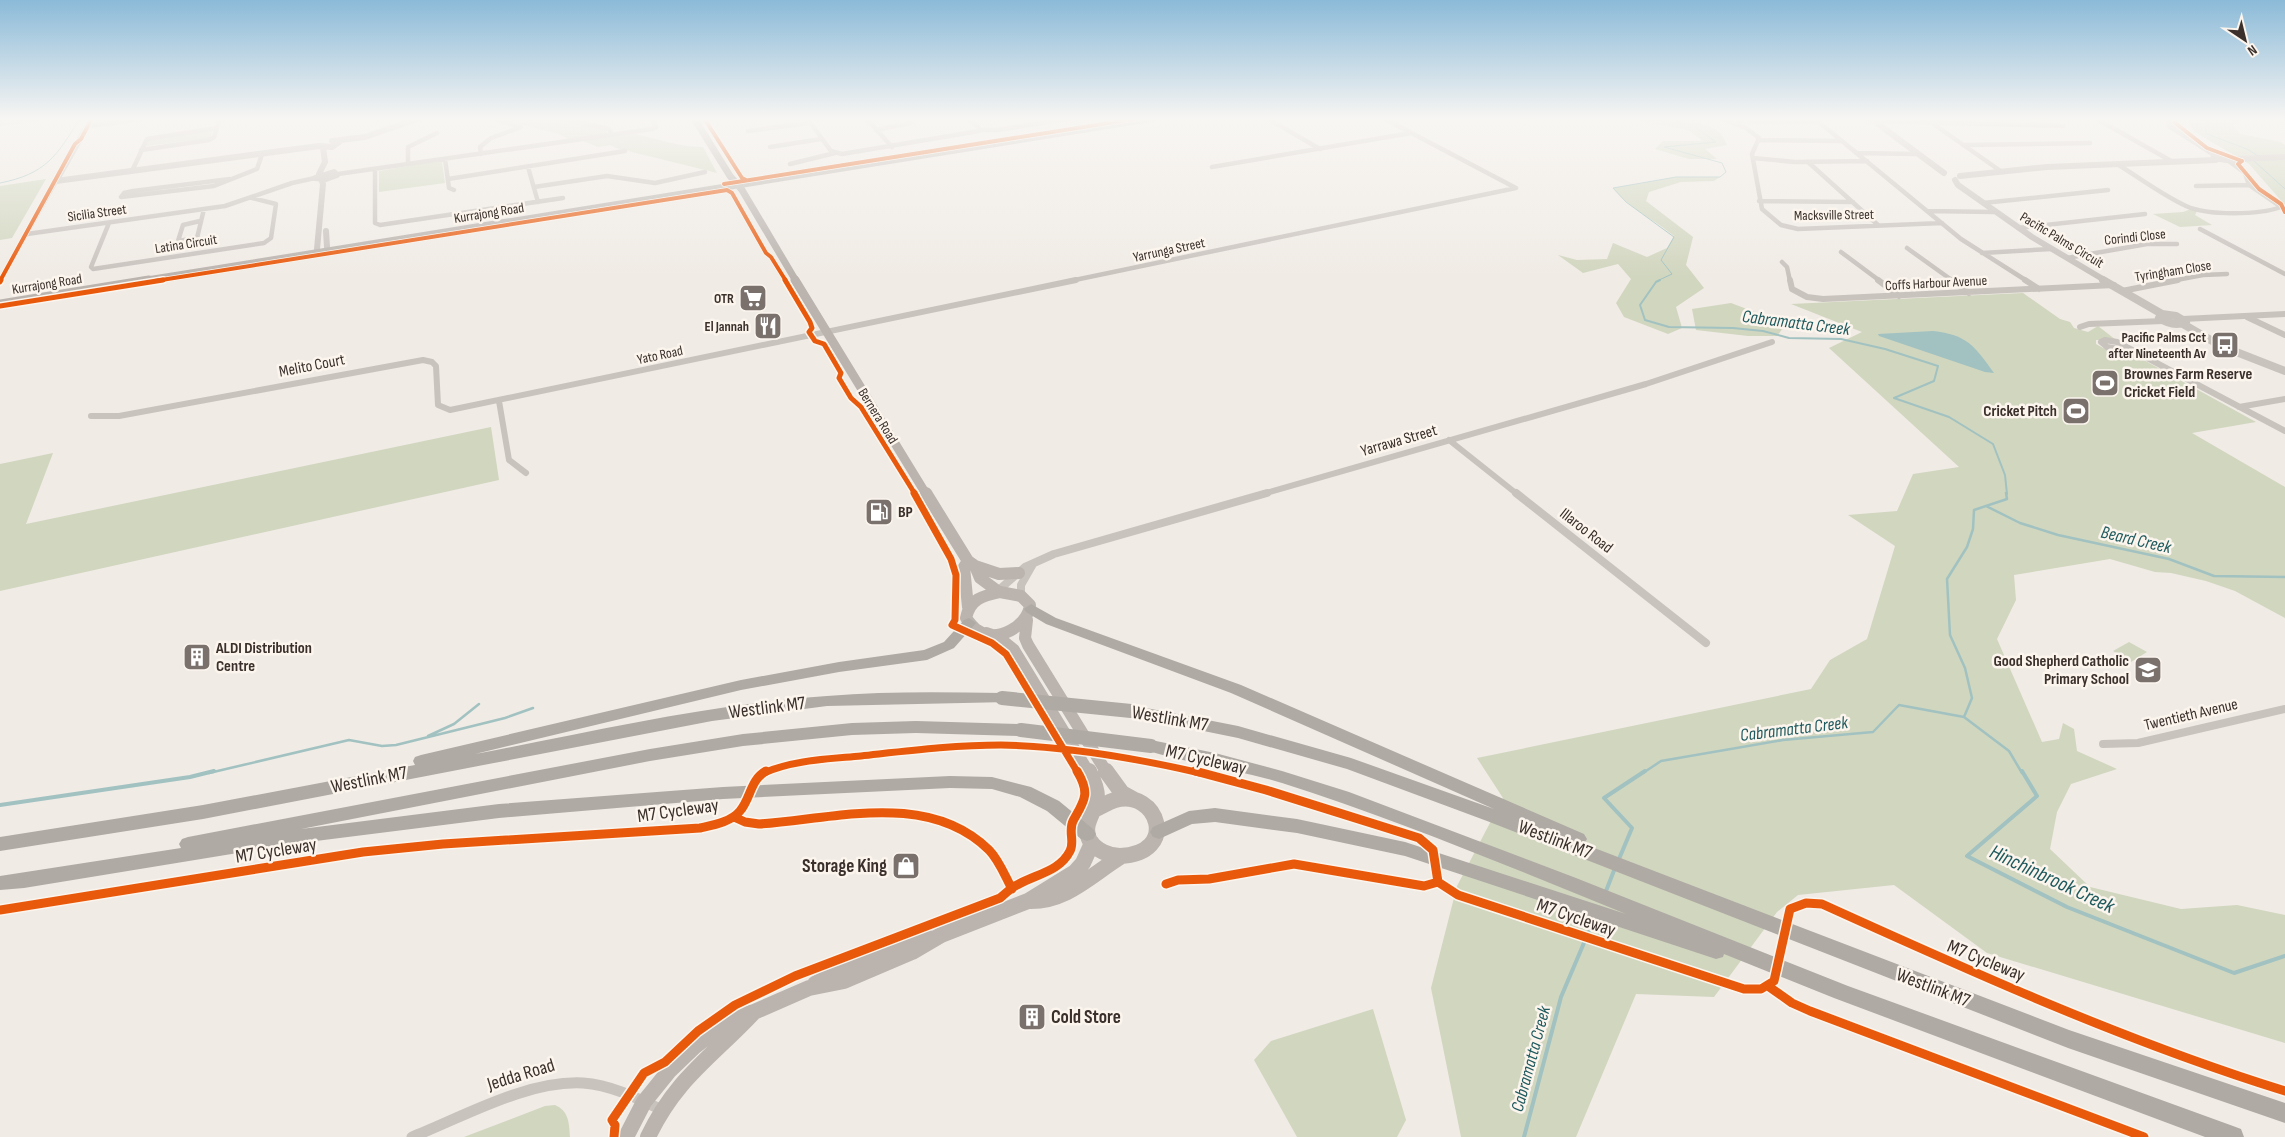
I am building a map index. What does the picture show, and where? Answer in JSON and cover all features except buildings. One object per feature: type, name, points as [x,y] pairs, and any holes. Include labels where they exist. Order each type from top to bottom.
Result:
[{"type":"highway","points":[[0,838],[226,802],[358,776],[741,685],[831,668],[927,655],[949,645],[968,615]]},
{"type":"highway","points":[[1029,615],[1051,621],[1236,689],[1438,786]]},
{"type":"highway","name":"Westlink M7","points":[[0,844],[203,812],[712,715],[827,701],[924,697],[1002,698],[1131,711],[1238,732],[1438,786],[1743,913],[2068,1039],[2285,1113]]},
{"type":"highway","name":"Westlink M7","points":[[0,879],[650,755],[743,740],[862,729],[916,727],[1021,730],[1152,746],[1215,759],[1282,777],[1418,824],[1840,992],[2233,1137]]},
{"type":"highway","points":[[0,883],[24,882],[292,837],[499,810],[723,793],[950,782],[992,783],[1040,798],[1064,813],[1089,838]]},
{"type":"highway","points":[[1159,832],[1189,818],[1215,815],[1306,828],[1406,849],[1840,992]]},
{"type":"main road","name":"Bernera Road","points":[[727,171],[738,186],[826,333],[980,578],[1000,592]]},
{"type":"main road","name":"Kurrajong Road","points":[[0,303],[315,251],[322,254],[329,249],[829,171]]},
{"type":"main road","points":[[678,196],[725,183],[730,176]]},
{"type":"main road","points":[[626,1137],[644,1102],[670,1071],[715,1030],[732,1018],[754,1012],[809,988],[844,981],[912,952],[941,935],[1028,901],[1075,872],[1083,863],[1089,838],[1087,821],[1094,810],[1097,797],[1095,785],[1014,650],[998,637],[986,632],[968,615],[964,567],[971,563],[999,574],[1019,573]]},
{"type":"main road","points":[[968,615],[980,596],[1000,592],[1022,597],[1028,602],[1029,615],[1025,638],[1037,660],[1112,781],[1122,793],[1155,813],[1158,819],[1159,832],[1155,840],[1145,850],[1122,856],[1103,866],[1070,890],[1048,900],[1028,901]]},
{"type":"main road","points":[[986,632],[1005,632],[1021,626],[1029,615]]},
{"type":"main road","points":[[1094,810],[1114,800],[1138,801]]},
{"type":"main road","points":[[1089,838],[1105,853],[1122,856]]},
{"type":"main road","points":[[648,1137],[662,1110],[691,1072],[738,1030],[754,1012]]},
{"type":"street","points":[[0,282],[61,171]]},
{"type":"street","points":[[56,181],[132,171]]},
{"type":"street","points":[[230,180],[133,191],[124,193],[121,197],[130,198],[209,187],[230,180],[252,171]]},
{"type":"street","points":[[319,177],[323,171]]},
{"type":"street","points":[[329,249],[325,244],[334,171]]},
{"type":"street","points":[[319,177],[361,171]]},
{"type":"street","points":[[375,171],[375,223],[380,226],[563,198]]},
{"type":"street","points":[[447,171],[449,188],[454,190]]},
{"type":"street","points":[[448,179],[501,171]]},
{"type":"street","points":[[529,171],[538,202]]},
{"type":"street","name":"Yarrunga Street","points":[[826,333],[1516,188],[1484,171]]},
{"type":"street","points":[[1754,171],[1759,201],[1853,202]]},
{"type":"street","points":[[1818,171],[1878,225]]},
{"type":"street","points":[[1878,171],[1982,253],[2039,290]]},
{"type":"street","name":"Pacific Palms Circuit","points":[[1941,171],[1944,173],[1940,175],[1942,177],[1957,178],[1983,203],[2018,228],[2122,290],[2162,317]]},
{"type":"street","points":[[1957,178],[2011,171]]},
{"type":"street","points":[[2129,171],[2187,206],[2199,210],[2228,212],[2280,208],[2277,202],[2249,185],[2196,186]]},
{"type":"street","points":[[2244,171],[2249,185]]},
{"type":"street","points":[[534,187],[610,176],[655,183],[690,177],[705,172]]},
{"type":"street","points":[[315,251],[323,184],[319,177]]},
{"type":"street","name":"Sicilia Street","points":[[27,234],[231,205],[289,182],[319,177]]},
{"type":"street","points":[[1983,203],[2031,199],[2079,191],[2108,190]]},
{"type":"street","name":"Latina Circuit","points":[[110,223],[92,268],[103,268],[264,243],[271,238],[276,204],[252,198]]},
{"type":"street","name":"Macksville Street","points":[[1759,201],[1767,214],[1781,225],[1791,228],[1942,223]]},
{"type":"street","points":[[200,221],[182,225],[178,241],[197,238],[204,209]]},
{"type":"street","points":[[1927,211],[1994,212]]},
{"type":"street","points":[[2018,228],[2058,226],[2096,218],[2145,214]]},
{"type":"street","points":[[2200,229],[2285,274]]},
{"type":"street","name":"Corindi Close","points":[[2067,258],[2147,244],[2177,244]]},
{"type":"street","points":[[1907,248],[1969,293]]},
{"type":"street","points":[[1982,253],[2051,249]]},
{"type":"street","points":[[1841,252],[1899,296]]},
{"type":"street","name":"Coffs Harbour Avenue","points":[[1782,262],[1787,267],[1792,289],[1807,296],[1823,299],[2114,286]]},
{"type":"street","name":"Tyringham Close","points":[[2122,290],[2203,275],[2227,274]]},
{"type":"street","points":[[2183,322],[2285,314]]},
{"type":"street","points":[[2245,316],[2285,335]]},
{"type":"street","points":[[2080,327],[2089,324],[2162,317],[2183,322],[2221,346],[2285,370]]},
{"type":"street","name":"Yato Road","points":[[499,401],[826,333]]},
{"type":"street","points":[[2135,352],[2107,347],[2101,342],[2114,341],[2135,352],[2239,407],[2285,431]]},
{"type":"street","name":"Yarrawa Street","points":[[1000,592],[1001,588],[1025,567],[1054,554],[1646,384],[1772,342]]},
{"type":"street","name":"Melito Court","points":[[90,416],[119,416],[423,360],[432,362],[436,366],[438,402],[441,407],[456,410],[499,401]]},
{"type":"street","points":[[2239,407],[2285,399]]},
{"type":"street","points":[[499,401],[509,460],[516,468],[526,473]]},
{"type":"street","name":"Illaroo Road","points":[[1449,440],[1706,643]]},
{"type":"street","points":[[1022,597],[1022,585],[1033,564]]},
{"type":"street","name":"Twentieth Avenue","points":[[2103,744],[2138,743],[2285,709]]},
{"type":"street","name":"Jedda Road","points":[[412,1137],[533,1090],[569,1083],[597,1085],[662,1110]]},
{"type":"green space","points":[[379,171],[443,171],[445,183],[379,192]]},
{"type":"green space","points":[[2255,171],[2285,171],[2285,205]]},
{"type":"green space","points":[[1676,177],[1720,177],[1714,181],[1681,182],[1649,192],[1646,201],[1693,237],[1686,265],[1704,288],[1676,307],[1682,328],[1668,334],[1624,317],[1616,303],[1631,279],[1618,264],[1583,273],[1558,255],[1577,260],[1607,259],[1613,243],[1647,257],[1667,248],[1674,236],[1626,202],[1613,188]]},
{"type":"green space","points":[[46,179],[12,238],[0,240],[0,186]]},
{"type":"green space","points":[[2191,209],[2197,211],[2195,215],[2212,225],[2180,227],[2153,214],[2183,212]]},
{"type":"green space","points":[[2023,293],[2060,319],[2070,322],[2074,328],[2088,332],[2098,326],[2116,340],[2096,340],[2096,344],[2103,348],[2131,353],[2256,422],[2192,433],[2285,487],[2285,618],[2235,591],[2206,581],[2171,573],[2155,572],[2110,559],[2014,575],[2016,600],[1997,639],[2042,742],[2059,739],[2063,723],[2074,729],[2077,751],[2117,769],[2071,784],[2057,812],[2050,849],[2090,887],[2181,909],[2237,905],[2285,915],[2285,1043],[1987,953],[1894,885],[1798,895],[1777,912],[1714,997],[1636,994],[1576,1137],[1461,1137],[1431,988],[1457,886],[1503,798],[1477,758],[1811,689],[1830,660],[1867,639],[1895,546],[1848,515],[1897,511],[1913,474],[1959,467],[1829,348],[1862,332],[1791,304]]},
{"type":"green space","points":[[1731,303],[1786,324],[1777,336],[1748,336],[1696,330],[1692,309]]},
{"type":"green space","points":[[491,427],[499,480],[0,591],[0,464],[53,453],[26,524]]},
{"type":"green space","points":[[2129,642],[2147,652],[2131,662],[2113,651]]},
{"type":"green space","points":[[1373,1009],[1406,1120],[1397,1137],[1297,1137],[1254,1060],[1271,1041]]},
{"type":"green space","points":[[555,1105],[566,1114],[569,1122],[570,1137],[464,1137],[545,1106]]},
{"type":"water","points":[[1933,331],[1954,335],[1969,343],[1981,355],[1994,373],[1985,372],[1879,336],[1878,334]]},
{"type":"waterway","points":[[0,183],[16,179],[34,171]]},
{"type":"waterway","name":"Cabramatta Creek","points":[[1657,281],[1672,274],[1661,260],[1674,237],[1626,202],[1613,188],[1676,177],[1720,177],[1726,171]]},
{"type":"waterway","name":"Beard Creek","points":[[2265,171],[2285,189]]},
{"type":"waterway","name":"Cabramatta Creek","points":[[1660,280],[1656,282],[1640,305],[1645,320],[1669,327],[1733,328],[1763,331],[1789,338],[1841,339],[1885,349],[1938,366],[1934,381],[1894,398],[1949,417],[1993,444],[2005,475],[2007,494]]},
{"type":"waterway","name":"Cabramatta Creek","points":[[1986,506],[2007,499],[2006,493]]},
{"type":"waterway","name":"Cabramatta Creek","points":[[1964,717],[1972,698],[1965,668],[1950,635],[1947,579],[1967,547],[1973,529],[1974,510],[1986,506]]},
{"type":"waterway","name":"Beard Creek","points":[[1986,506],[2020,523],[2058,535],[2169,559],[2214,576],[2285,577]]},
{"type":"waterway","points":[[428,736],[454,724],[479,704]]},
{"type":"waterway","name":"Cabramatta Creek","points":[[1643,773],[1661,761],[1783,740],[1873,732],[1899,705],[1964,717]]},
{"type":"waterway","points":[[209,773],[349,740],[382,746],[396,745],[505,718],[533,708]]},
{"type":"waterway","name":"Hinchinbrook Creek","points":[[1964,717],[2009,751],[2022,773]]},
{"type":"waterway","points":[[0,805],[190,777],[214,771]]},
{"type":"waterway","name":"Cabramatta Creek","points":[[1619,859],[1632,828],[1604,798],[1645,771]]},
{"type":"waterway","name":"Hinchinbrook Creek","points":[[2022,771],[2037,796],[1967,856],[2067,907],[2234,973],[2285,956]]},
{"type":"waterway","name":"Cabramatta Creek","points":[[1606,891],[1615,868]]},
{"type":"waterway","name":"Cabramatta Creek","points":[[1524,1137],[1561,997],[1595,917]]},
{"type":"cycle path","points":[[0,282],[60,171]]},
{"type":"cycle path","points":[[738,171],[742,178],[746,180]]},
{"type":"cycle path","points":[[724,184],[806,171]]},
{"type":"cycle path","points":[[2245,171],[2262,192],[2281,204],[2285,212]]},
{"type":"cycle path","points":[[0,306],[720,191],[727,190],[732,193],[766,253],[771,257],[810,322],[812,328],[809,332],[815,341],[824,344],[841,373],[839,378],[846,390],[854,402],[861,407],[919,501],[951,559],[956,575],[955,620],[952,625],[992,643],[1006,654],[1079,775],[1084,787],[1085,796],[1084,803],[1071,826],[1072,848],[1068,856],[1056,867],[1018,884],[1000,898],[795,976],[735,1005],[698,1031],[665,1062],[644,1073],[612,1120],[615,1125],[614,1137]]},
{"type":"cycle path","name":"M7 Cycleway","points":[[0,910],[363,852],[443,844],[700,828],[732,818],[745,804],[756,780],[764,773],[776,767],[875,754],[977,746],[1002,745],[1055,748],[1108,754],[1214,776],[1318,805],[1419,838],[1433,850],[1438,882],[1458,895],[1744,989],[1761,989],[1774,981],[1790,909],[1806,903],[1822,904],[1972,972],[2220,1071],[2285,1091]]},
{"type":"cycle path","points":[[734,817],[745,822],[759,824],[880,813],[911,814],[940,820],[966,831],[989,850],[999,864],[1012,889]]},
{"type":"cycle path","points":[[1166,884],[1178,880],[1209,879],[1294,864],[1424,886],[1438,882]]},
{"type":"cycle path","points":[[1768,986],[1792,1003],[1810,1011],[1958,1065],[2144,1137]]},
{"type":"place","name":"OTR","points":[[753,298]]},
{"type":"place","name":"El Jannah","points":[[768,326]]},
{"type":"place","name":"Pacific Palms Cct after Nineteenth Av","points":[[2225,345]]},
{"type":"place","name":"Brownes Farm Reserve Cricket Field","points":[[2105,383]]},
{"type":"place","name":"Cricket Pitch","points":[[2076,411]]},
{"type":"place","name":"BP","points":[[879,512]]},
{"type":"place","name":"ALDI Distribution Centre","points":[[197,657]]},
{"type":"place","name":"Good Shepherd Catholic Primary School","points":[[2148,670]]},
{"type":"place","name":"Storage King","points":[[906,866]]},
{"type":"place","name":"Cold Store","points":[[1032,1017]]}]
